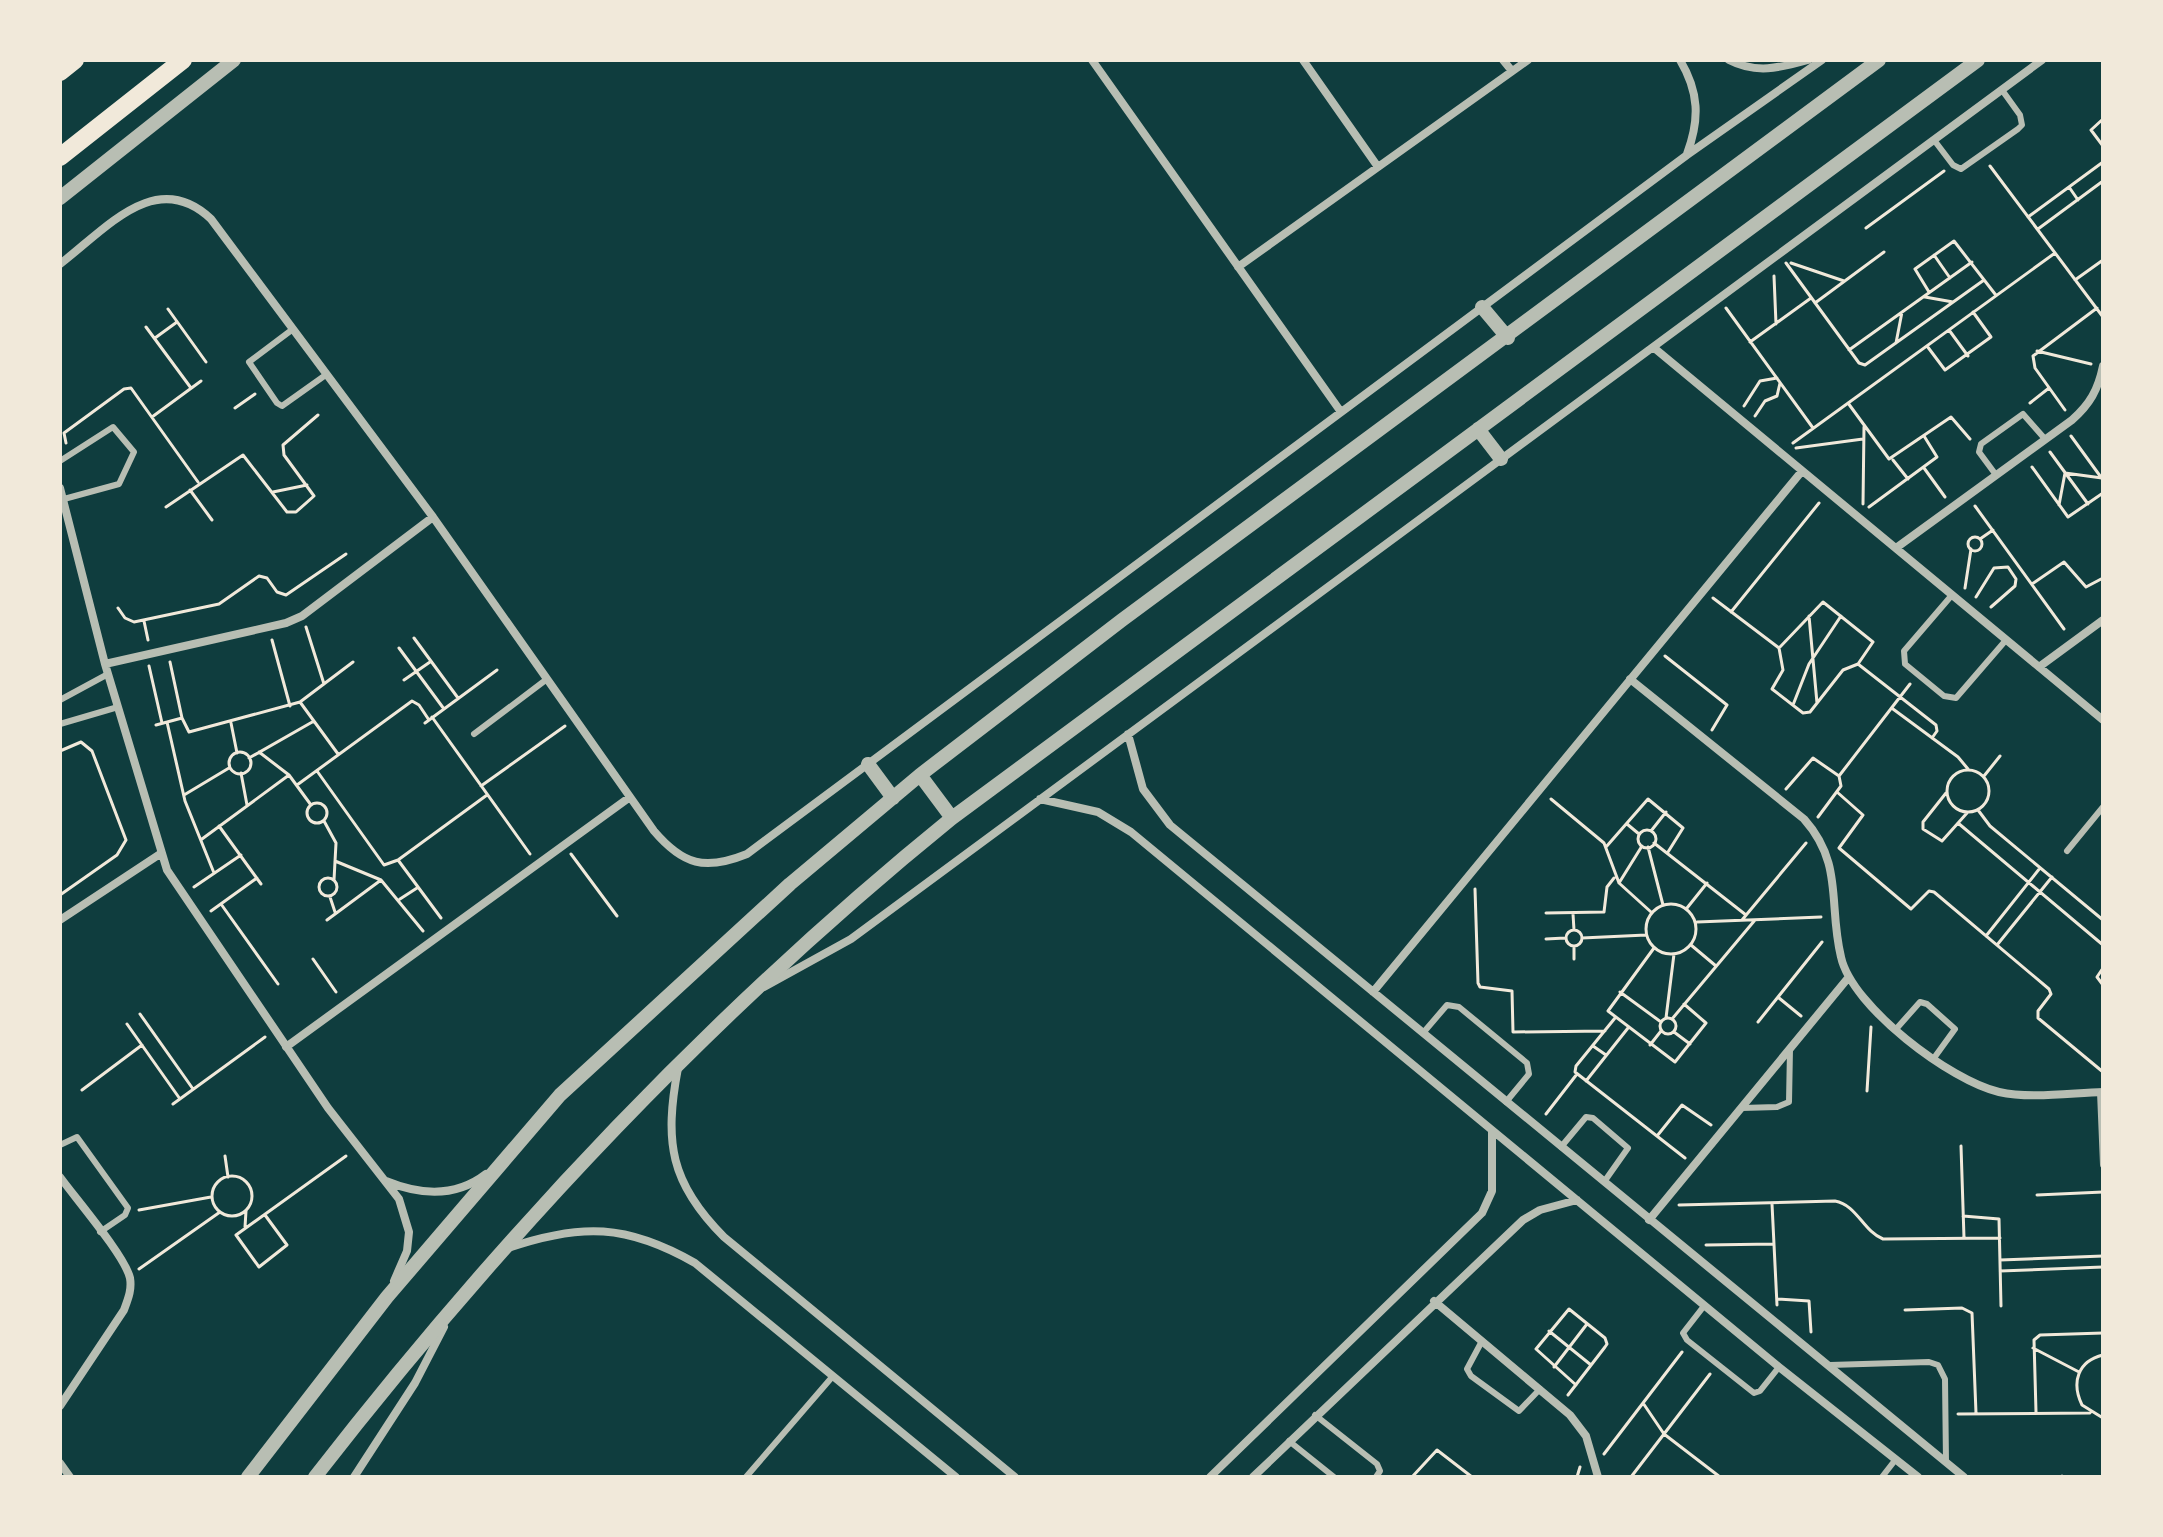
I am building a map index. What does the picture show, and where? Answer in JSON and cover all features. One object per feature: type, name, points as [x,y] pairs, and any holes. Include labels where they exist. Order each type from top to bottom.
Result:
[{"type":"main road","points":[[60,72],[75,60]]},
{"type":"main road","points":[[60,157],[183,60]]},
{"type":"street","points":[[60,198],[234,60]]},
{"type":"street","points":[[1092,60],[1341,412]]},
{"type":"street","points":[[1303,60],[1378,167]]},
{"type":"street","points":[[1503,60],[1512,71]]},
{"type":"street","points":[[1238,267],[1528,60]]},
{"type":"street","points":[[1680,60],[1692,80],[1698,105],[1696,131],[1687,155]]},
{"type":"street","points":[[1729,60],[1743,67],[1764,70],[1808,60]]},
{"type":"street","points":[[60,264],[139,204],[158,197],[178,197],[197,205],[211,219],[433,517],[671,851],[695,863],[722,864],[747,854],[1687,155],[1822,60]]},
{"type":"street","points":[[248,1477],[387,1297],[496,1166],[560,1095],[616,1040],[893,798],[1122,620],[1508,338],[1879,60]]},
{"type":"street","points":[[315,1477],[504,1249],[680,1060],[870,885],[952,818],[1978,60]]},
{"type":"street","points":[[746,996],[851,939],[2042,60]]},
{"type":"street","points":[[1482,307],[1508,338]]},
{"type":"street","points":[[1653,347],[2103,720]]},
{"type":"street","points":[[1896,548],[2068,423],[2093,397],[2103,367]]},
{"type":"street","points":[[1478,429],[1501,459]]},
{"type":"street","points":[[1373,992],[1802,471]]},
{"type":"street","points":[[60,488],[105,664],[160,854],[182,896],[407,1214],[407,1251],[387,1297]]},
{"type":"street","points":[[105,664],[269,629],[302,616],[433,517]]},
{"type":"street","points":[[2039,667],[2103,620]]},
{"type":"street","points":[[1630,679],[1813,829],[1832,866],[1841,957],[1848,978],[1873,1008],[1954,1074],[2003,1093],[2102,1092]]},
{"type":"street","points":[[1128,734],[1143,789],[1170,825],[1964,1477]]},
{"type":"street","points":[[868,764],[893,798]]},
{"type":"street","points":[[920,775],[952,818]]},
{"type":"street","points":[[286,1047],[630,797]]},
{"type":"street","points":[[1040,799],[1080,806],[1131,832],[1704,1306],[1915,1476]]},
{"type":"street","points":[[60,920],[160,854]]},
{"type":"street","points":[[1649,1220],[1848,978]]},
{"type":"street","points":[[680,1060],[671,1107],[670,1144],[680,1179],[698,1211],[724,1237],[1015,1477]]},
{"type":"street","points":[[1210,1477],[1482,1213],[1492,1191],[1492,1131]]},
{"type":"street","points":[[385,1180],[409,1190],[432,1193],[456,1190],[477,1181],[496,1166]]},
{"type":"street","points":[[60,1177],[130,1276],[131,1294],[124,1310],[60,1406]]},
{"type":"street","points":[[1253,1477],[1434,1301],[1523,1220],[1540,1210],[1577,1200]]},
{"type":"street","points":[[504,1249],[550,1234],[588,1229],[626,1233],[662,1244],[695,1263],[956,1477]]},
{"type":"street","points":[[1434,1301],[1560,1405],[1586,1436],[1598,1477]]},
{"type":"street","points":[[354,1477],[415,1383],[452,1309]]},
{"type":"street","points":[[60,1463],[70,1477]]},
{"type":"lane","points":[[1934,140],[1953,165],[1961,169],[1982,155],[2022,125],[2020,115],[2002,90]]},
{"type":"lane","points":[[293,329],[249,362],[265,387],[282,406],[327,374]]},
{"type":"lane","points":[[1996,475],[1979,452],[1979,446],[2026,414],[2044,440]]},
{"type":"lane","points":[[60,461],[113,427],[132,448],[135,457],[119,484],[64,499]]},
{"type":"lane","points":[[1952,595],[1902,656],[1905,664],[1944,696],[1956,698],[2006,640]]},
{"type":"lane","points":[[60,700],[108,674]]},
{"type":"lane","points":[[474,734],[547,679]]},
{"type":"lane","points":[[60,724],[118,707]]},
{"type":"lane","points":[[2067,851],[2103,807]]},
{"type":"lane","points":[[1897,1028],[1920,1002],[1927,1004],[1955,1029],[1934,1058]]},
{"type":"lane","points":[[1423,1033],[1443,1009],[1453,1004],[1489,1032],[1529,1068],[1526,1079],[1506,1102]]},
{"type":"lane","points":[[1742,1108],[1777,1107],[1789,1102],[1790,1049]]},
{"type":"lane","points":[[2102,1092],[2103,1165]]},
{"type":"lane","points":[[1561,1147],[1586,1117],[1593,1118],[1629,1151],[1604,1182]]},
{"type":"lane","points":[[60,1145],[77,1137],[128,1212],[100,1232]]},
{"type":"lane","points":[[1704,1306],[1683,1333],[1689,1342],[1717,1365],[1754,1393],[1760,1391],[1779,1367]]},
{"type":"lane","points":[[1482,1341],[1467,1369],[1471,1376],[1519,1411],[1540,1389]]},
{"type":"lane","points":[[1828,1365],[1929,1362],[1938,1365],[1945,1379],[1946,1462]]},
{"type":"lane","points":[[746,1477],[833,1376]]},
{"type":"lane","points":[[1315,1415],[1377,1464],[1380,1471],[1376,1477]]},
{"type":"lane","points":[[1289,1441],[1334,1477]]},
{"type":"lane","points":[[1882,1477],[1896,1459]]},
{"type":"path","points":[[2103,119],[2091,130],[2103,146]]},
{"type":"path","points":[[1982,155],[2103,317]]},
{"type":"path","points":[[2028,217],[2103,162]]},
{"type":"path","points":[[1866,228],[1953,165]]},
{"type":"path","points":[[2038,229],[2103,181]]},
{"type":"path","points":[[2069,187],[2078,200]]},
{"type":"path","points":[[1929,292],[1914,271],[1956,241],[1996,295]]},
{"type":"path","points":[[1815,303],[1884,252]]},
{"type":"path","points":[[1863,439],[1785,449],[2055,253]]},
{"type":"path","points":[[1934,255],[1950,278]]},
{"type":"path","points":[[1773,259],[1776,324]]},
{"type":"path","points":[[1844,281],[1784,260],[1849,350],[1865,365],[1984,280]]},
{"type":"path","points":[[2075,280],[2103,260]]},
{"type":"path","points":[[1849,350],[1972,262]]},
{"type":"path","points":[[1923,297],[1953,302]]},
{"type":"path","points":[[1719,298],[1813,428]]},
{"type":"path","points":[[1750,342],[1811,298]]},
{"type":"path","points":[[2097,308],[2037,351],[2033,362],[2102,479]]},
{"type":"path","points":[[168,309],[206,362]]},
{"type":"path","points":[[1896,343],[1902,312]]},
{"type":"path","points":[[1927,346],[1945,370],[1968,356],[1991,337],[1973,312]]},
{"type":"path","points":[[155,338],[177,322]]},
{"type":"path","points":[[146,327],[191,388]]},
{"type":"path","points":[[1949,330],[1968,356]]},
{"type":"path","points":[[2037,351],[2103,367]]},
{"type":"path","points":[[1736,416],[1756,393],[1760,381],[1777,378]]},
{"type":"path","points":[[152,417],[201,381]]},
{"type":"path","points":[[1748,426],[1765,401],[1777,396],[1780,383]]},
{"type":"path","points":[[235,408],[265,387]]},
{"type":"path","points":[[2026,414],[2031,402],[2049,388]]},
{"type":"path","points":[[1848,403],[1888,458],[1908,479]]},
{"type":"path","points":[[166,507],[243,455],[287,512],[293,513],[313,499],[307,485],[284,455],[283,445],[318,415]]},
{"type":"path","points":[[1892,459],[1953,417],[1979,446]]},
{"type":"path","points":[[1864,425],[1863,511],[1938,455],[1924,436]]},
{"type":"path","points":[[2044,440],[2088,504]]},
{"type":"path","points":[[2023,455],[2070,517],[2103,493]]},
{"type":"path","points":[[1923,468],[1952,507]]},
{"type":"path","points":[[2065,473],[2102,479]]},
{"type":"path","points":[[2059,505],[2065,473]]},
{"type":"path","points":[[273,492],[307,485]]},
{"type":"path","points":[[190,490],[212,520]]},
{"type":"path","points":[[1731,612],[1827,492]]},
{"type":"path","points":[[1968,496],[2074,642]]},
{"type":"path","points":[[1965,605],[1970,539],[1980,539],[1993,530]]},
{"type":"path","points":[[1971,549],[1980,549],[1980,539]]},
{"type":"path","points":[[118,608],[129,621],[144,621],[219,604],[259,576],[267,578],[277,592],[286,595],[346,554]]},
{"type":"path","points":[[2032,584],[2064,562],[2086,587],[2103,578]]},
{"type":"path","points":[[1965,605],[1994,568],[2001,566],[2014,572]]},
{"type":"path","points":[[2014,572],[2020,568]]},
{"type":"path","points":[[1978,617],[2015,586],[2014,572]]},
{"type":"path","points":[[1704,590],[1779,648],[1783,670],[1772,689],[1805,714],[1843,670],[1858,664],[1873,642],[1823,602],[1779,648]]},
{"type":"path","points":[[1809,615],[1817,703]]},
{"type":"path","points":[[302,616],[324,684]]},
{"type":"path","points":[[1793,705],[1813,658],[1841,616]]},
{"type":"path","points":[[144,621],[148,654],[184,795],[214,873]]},
{"type":"path","points":[[269,629],[290,706]]},
{"type":"path","points":[[414,638],[458,698]]},
{"type":"path","points":[[399,648],[444,709]]},
{"type":"path","points":[[1656,648],[1727,705],[1705,739]]},
{"type":"path","points":[[167,651],[182,718],[189,732],[300,702],[353,662]]},
{"type":"path","points":[[404,680],[431,661]]},
{"type":"path","points":[[1858,664],[1936,725],[1937,731],[1932,738]]},
{"type":"path","points":[[429,720],[497,670]]},
{"type":"path","points":[[1839,776],[1918,674]]},
{"type":"path","points":[[297,785],[412,701],[419,705],[537,864]]},
{"type":"path","points":[[300,702],[339,755]]},
{"type":"path","points":[[1892,708],[1968,769],[1984,776],[1989,787],[1987,801],[1978,810],[1967,813],[1940,842],[1922,827],[1946,793],[1952,776],[1968,769]]},
{"type":"path","points":[[156,725],[182,718]]},
{"type":"path","points":[[481,786],[575,719]]},
{"type":"path","points":[[249,758],[314,721]]},
{"type":"path","points":[[231,723],[237,753]]},
{"type":"path","points":[[60,751],[81,742],[92,751],[126,840],[117,855],[60,895]]},
{"type":"path","points":[[259,752],[297,785],[311,805],[308,819],[313,823],[324,821]]},
{"type":"path","points":[[237,753],[249,758]]},
{"type":"path","points":[[230,767],[230,758],[237,753]]},
{"type":"path","points":[[1984,776],[2000,756]]},
{"type":"path","points":[[241,773],[249,768],[249,758]]},
{"type":"path","points":[[1742,920],[1813,829],[1843,783],[1839,776],[1816,759],[1810,759],[1779,799]]},
{"type":"path","points":[[184,795],[230,767]]},
{"type":"path","points":[[230,767],[241,773]]},
{"type":"path","points":[[317,771],[380,861],[390,865],[487,795]]},
{"type":"path","points":[[241,773],[247,805]]},
{"type":"path","points":[[201,840],[289,775]]},
{"type":"path","points":[[1540,790],[1606,847],[1619,883],[1651,912]]},
{"type":"path","points":[[1837,792],[1863,815],[1839,848],[1911,909],[1932,891],[1997,945],[2051,992],[2038,1011],[2040,1020],[2103,1072]]},
{"type":"path","points":[[1946,793],[1949,803],[1967,813]]},
{"type":"path","points":[[1606,847],[1645,799],[1666,812],[1684,830],[1668,852]]},
{"type":"path","points":[[311,805],[316,802],[326,806],[328,812],[324,821]]},
{"type":"path","points":[[1978,810],[1990,826],[2103,920]]},
{"type":"path","points":[[1639,834],[1651,831],[1666,812]]},
{"type":"path","points":[[324,821],[335,839],[336,892],[330,897]]},
{"type":"path","points":[[1619,883],[1642,846],[1639,834],[1626,823]]},
{"type":"path","points":[[1958,823],[2103,945]]},
{"type":"path","points":[[219,826],[261,884]]},
{"type":"path","points":[[1651,831],[1654,843],[1746,915]]},
{"type":"path","points":[[1642,846],[1648,847],[1654,843]]},
{"type":"path","points":[[564,844],[617,916]]},
{"type":"path","points":[[1648,847],[1663,905]]},
{"type":"path","points":[[182,896],[241,855]]},
{"type":"path","points":[[398,860],[449,928]]},
{"type":"path","points":[[335,861],[381,880],[400,899],[430,942]]},
{"type":"path","points":[[1986,936],[2040,868]]},
{"type":"path","points":[[1475,869],[1478,983],[1483,988],[1512,991],[1513,1032]]},
{"type":"path","points":[[1546,913],[1606,910],[1607,887],[1615,877]]},
{"type":"path","points":[[1997,945],[2052,877]]},
{"type":"path","points":[[199,920],[257,878]]},
{"type":"path","points":[[330,897],[321,894],[319,885],[325,878],[334,880]]},
{"type":"path","points":[[327,920],[381,880]]},
{"type":"path","points":[[1686,908],[1707,883]]},
{"type":"path","points":[[400,899],[418,887]]},
{"type":"path","points":[[330,897],[336,913]]},
{"type":"path","points":[[1671,903],[1686,908],[1696,922],[1691,945],[1674,954],[1654,948],[1646,935],[1651,912],[1671,903]]},
{"type":"path","points":[[221,904],[278,984]]},
{"type":"path","points":[[1573,913],[1574,930],[1582,938]]},
{"type":"path","points":[[1661,1022],[1684,1004],[1755,920]]},
{"type":"path","points":[[1696,922],[1837,920]]},
{"type":"path","points":[[1758,1022],[1837,920]]},
{"type":"path","points":[[1546,939],[1565,938],[1574,930]]},
{"type":"path","points":[[1574,959],[1574,947],[1582,938],[1646,935]]},
{"type":"path","points":[[1565,938],[1574,947]]},
{"type":"path","points":[[1691,945],[1716,966]]},
{"type":"path","points":[[1654,948],[1607,1008],[1615,1018],[1675,1062],[1706,1023],[1684,1004]]},
{"type":"path","points":[[1674,954],[1669,1018],[1677,1027],[1674,1032]]},
{"type":"path","points":[[313,959],[344,1005]]},
{"type":"path","points":[[2103,968],[2097,977],[2103,985]]},
{"type":"path","points":[[1620,992],[1661,1022]]},
{"type":"path","points":[[1778,997],[1810,1023]]},
{"type":"path","points":[[1867,1091],[1873,1008]]},
{"type":"path","points":[[140,1014],[193,1089]]},
{"type":"path","points":[[1615,1018],[1576,1066],[1577,1074],[1694,1165]]},
{"type":"path","points":[[1650,1045],[1661,1031],[1661,1022]]},
{"type":"path","points":[[127,1024],[180,1099]]},
{"type":"path","points":[[1586,1081],[1628,1028]]},
{"type":"path","points":[[173,1104],[275,1030]]},
{"type":"path","points":[[1489,1032],[1605,1031]]},
{"type":"path","points":[[1661,1031],[1674,1032],[1691,1044]]},
{"type":"path","points":[[82,1090],[142,1045]]},
{"type":"path","points":[[1593,1045],[1606,1055]]},
{"type":"path","points":[[1536,1126],[1577,1074]]},
{"type":"path","points":[[1657,1136],[1685,1105],[1721,1133]]},
{"type":"path","points":[[1961,1146],[1964,1238]]},
{"type":"path","points":[[265,1215],[287,1245],[259,1267],[235,1236],[359,1147]]},
{"type":"path","points":[[225,1156],[228,1177]]},
{"type":"path","points":[[212,1197],[220,1181],[228,1177],[237,1177],[250,1187],[252,1196],[244,1229]]},
{"type":"path","points":[[2037,1195],[2103,1192]]},
{"type":"path","points":[[128,1212],[212,1197]]},
{"type":"path","points":[[212,1197],[220,1212]]},
{"type":"path","points":[[1772,1202],[1778,1324]]},
{"type":"path","points":[[1661,1205],[1841,1202],[1869,1231],[1883,1239],[2000,1238]]},
{"type":"path","points":[[130,1276],[220,1212],[238,1215],[246,1211]]},
{"type":"path","points":[[1963,1216],[1998,1217],[2001,1306]]},
{"type":"path","points":[[1681,1246],[1774,1244]]},
{"type":"path","points":[[2000,1260],[2103,1256]]},
{"type":"path","points":[[2000,1271],[2103,1267]]},
{"type":"path","points":[[1776,1299],[1809,1301],[1812,1352]]},
{"type":"path","points":[[1905,1310],[1962,1308],[1972,1313],[1976,1413]]},
{"type":"path","points":[[1560,1405],[1576,1385],[1591,1365],[1607,1341],[1566,1310],[1536,1349],[1576,1385]]},
{"type":"path","points":[[1554,1367],[1587,1324]]},
{"type":"path","points":[[1549,1331],[1591,1365]]},
{"type":"path","points":[[2036,1412],[2032,1348],[2040,1335],[2103,1333]]},
{"type":"path","points":[[1596,1465],[1689,1342]]},
{"type":"path","points":[[2032,1348],[2079,1372]]},
{"type":"path","points":[[2090,1413],[2077,1394],[2079,1372],[2091,1359],[2103,1355]]},
{"type":"path","points":[[1631,1477],[1717,1365]]},
{"type":"path","points":[[1643,1403],[1664,1434],[1720,1477]]},
{"type":"path","points":[[1946,1414],[2090,1413],[2103,1418]]},
{"type":"path","points":[[1412,1477],[1437,1450],[1472,1477]]}]
